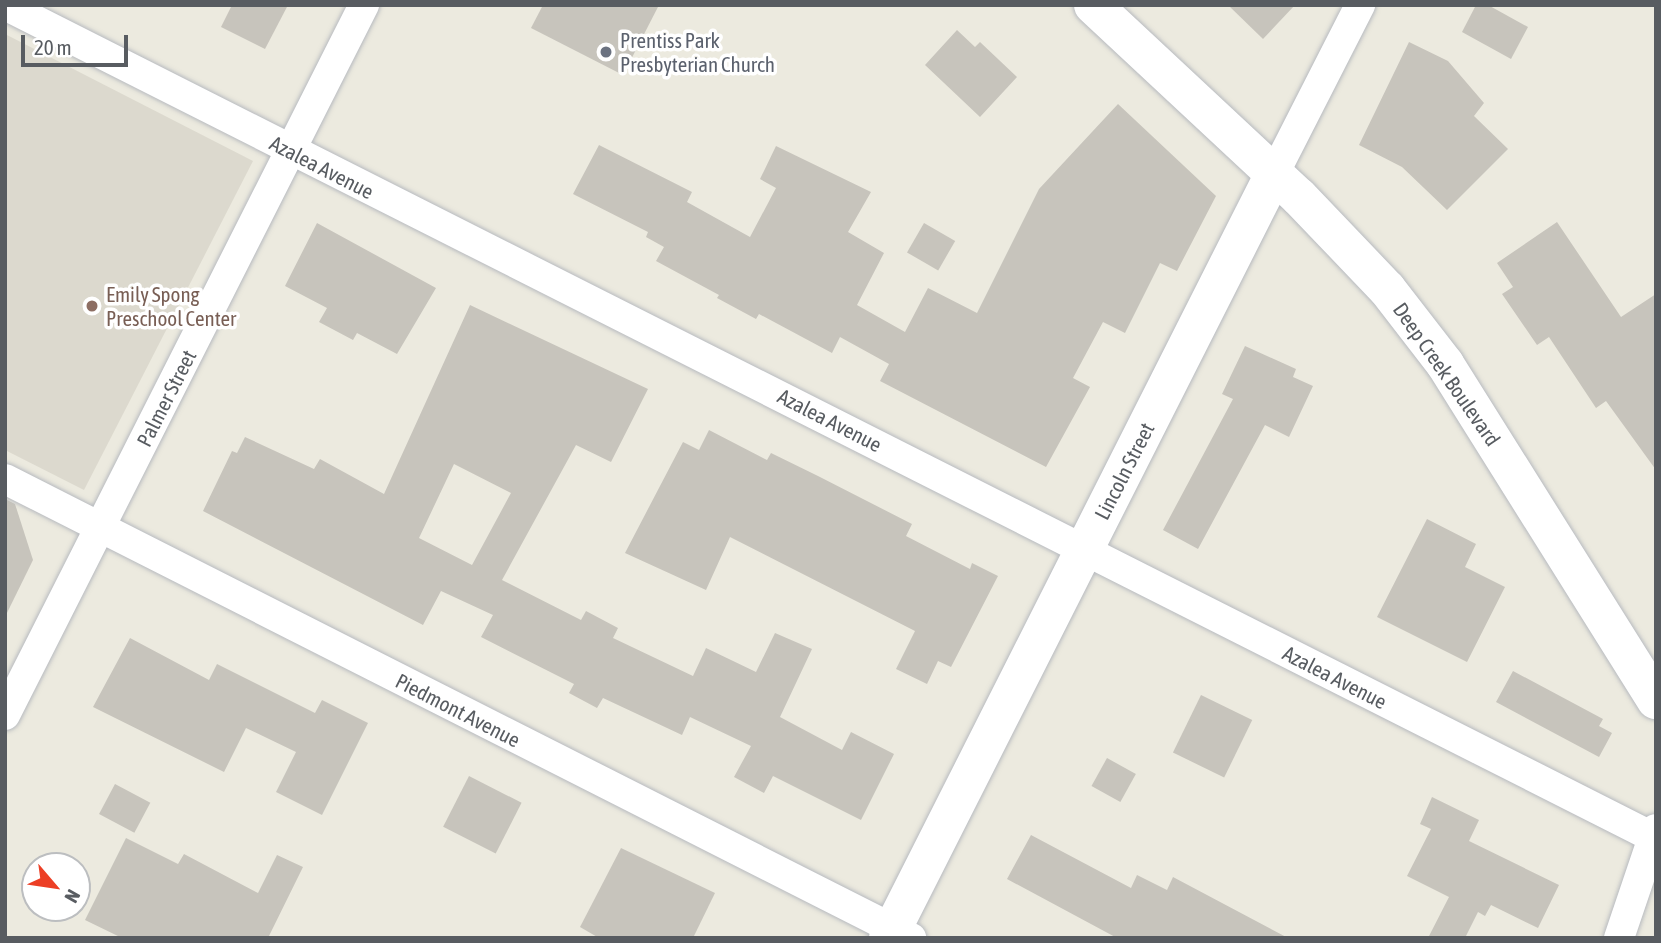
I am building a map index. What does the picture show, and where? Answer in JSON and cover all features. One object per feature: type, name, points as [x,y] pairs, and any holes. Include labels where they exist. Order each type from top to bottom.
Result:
[{"type":"street","name":"Azalea Avenue","points":[[5,5],[1083,551],[1654,833]]},
{"type":"street","name":"Palmer Street","points":[[5,715],[364,5]]},
{"type":"street","name":"Deep Creek Boulevard","points":[[1093,5],[1274,174],[1387,289],[1445,364],[1656,700]]},
{"type":"street","name":"Lincoln Street","points":[[897,935],[1083,551],[1360,5]]},
{"type":"street","name":"Piedmont Avenue","points":[[5,479],[897,935]]},
{"type":"street","points":[[1619,938],[1654,833]]},
{"type":"shaded area","name":"Emily Spong Preschool Center","points":[[5,34],[253,161],[84,490],[5,450]]},
{"type":"building","points":[[232,5],[288,5],[265,49],[221,27]]},
{"type":"building","name":"Prentiss Park Presbyterian Church","points":[[543,5],[659,5],[623,75],[531,28]]},
{"type":"building","points":[[1228,5],[1295,5],[1263,39]]},
{"type":"building","points":[[1476,5],[1488,5],[1528,27],[1511,59],[1462,32]]},
{"type":"building","points":[[957,30],[975,47],[980,42],[1017,77],[980,117],[925,65]]},
{"type":"building","points":[[1409,42],[1448,61],[1484,103],[1474,116],[1508,149],[1447,210],[1402,167],[1359,145]]},
{"type":"building","points":[[1118,104],[1216,196],[1177,271],[1160,263],[1125,333],[1103,322],[1073,378],[1090,387],[1046,467],[880,381],[889,364],[840,337],[832,353],[759,314],[756,319],[717,298],[719,295],[656,261],[664,247],[646,237],[648,232],[573,194],[599,145],[692,192],[687,202],[750,237],[776,188],[760,179],[776,146],[871,192],[848,232],[884,253],[857,305],[905,332],[928,288],[977,313],[1039,189]]},
{"type":"building","points":[[1557,222],[1621,317],[1656,294],[1656,470],[1606,401],[1596,408],[1549,337],[1537,345],[1502,294],[1513,287],[1497,263]]},
{"type":"building","points":[[317,223],[436,288],[397,354],[357,333],[353,340],[319,322],[327,308],[285,286]]},
{"type":"building","points":[[924,223],[955,241],[938,270],[907,252]]},
{"type":"building","points":[[470,305],[648,389],[611,462],[576,445],[502,580],[581,620],[586,611],[618,628],[613,638],[693,676],[706,648],[756,672],[775,633],[812,649],[780,717],[842,750],[851,732],[894,754],[861,820],[773,776],[764,793],[734,777],[751,746],[690,717],[682,735],[603,698],[597,708],[569,693],[574,684],[481,637],[493,615],[441,591],[423,625],[203,511],[232,451],[237,453],[245,437],[314,469],[320,459],[384,494]],"holes":[[[454,464],[511,493],[472,565],[419,538]]]},
{"type":"building","points":[[1245,346],[1296,369],[1293,377],[1313,386],[1289,437],[1265,425],[1198,549],[1163,530],[1233,399],[1222,394]]},
{"type":"building","points":[[709,430],[767,460],[771,453],[818,476],[912,524],[906,536],[970,569],[972,563],[998,576],[951,667],[938,661],[927,684],[896,669],[915,631],[730,537],[706,590],[625,553],[683,442],[699,450]]},
{"type":"building","points":[[5,499],[15,504],[33,560],[5,617]]},
{"type":"building","points":[[1427,519],[1476,544],[1465,567],[1505,587],[1467,662],[1377,617]]},
{"type":"building","points":[[130,638],[209,680],[217,664],[315,713],[322,700],[368,723],[322,815],[276,792],[296,752],[246,728],[224,772],[93,707]]},
{"type":"building","points":[[1513,671],[1603,719],[1599,726],[1612,733],[1599,757],[1496,702]]},
{"type":"building","points":[[1201,695],[1252,720],[1224,778],[1173,753]]},
{"type":"building","points":[[1107,758],[1136,774],[1120,802],[1091,786]]},
{"type":"building","points":[[469,776],[522,803],[496,854],[443,827]]},
{"type":"building","points":[[115,784],[150,803],[134,833],[99,814]]},
{"type":"building","points":[[1432,797],[1479,820],[1469,841],[1559,885],[1538,928],[1491,905],[1485,916],[1478,912],[1465,938],[1428,938],[1449,897],[1407,876],[1431,829],[1420,824]]},
{"type":"building","points":[[1031,835],[1131,888],[1137,875],[1167,890],[1173,877],[1288,938],[1117,938],[1007,879]]},
{"type":"building","points":[[126,838],[178,864],[184,854],[258,893],[277,855],[303,867],[268,938],[122,938],[89,922],[91,908]]},
{"type":"building","points":[[621,848],[715,893],[693,938],[599,938],[580,927]]},
{"type":"place","name":"Prentiss Park Presbyterian Church","points":[[606,52]]},
{"type":"place","name":"Emily Spong Preschool Center","points":[[92,306]]}]
